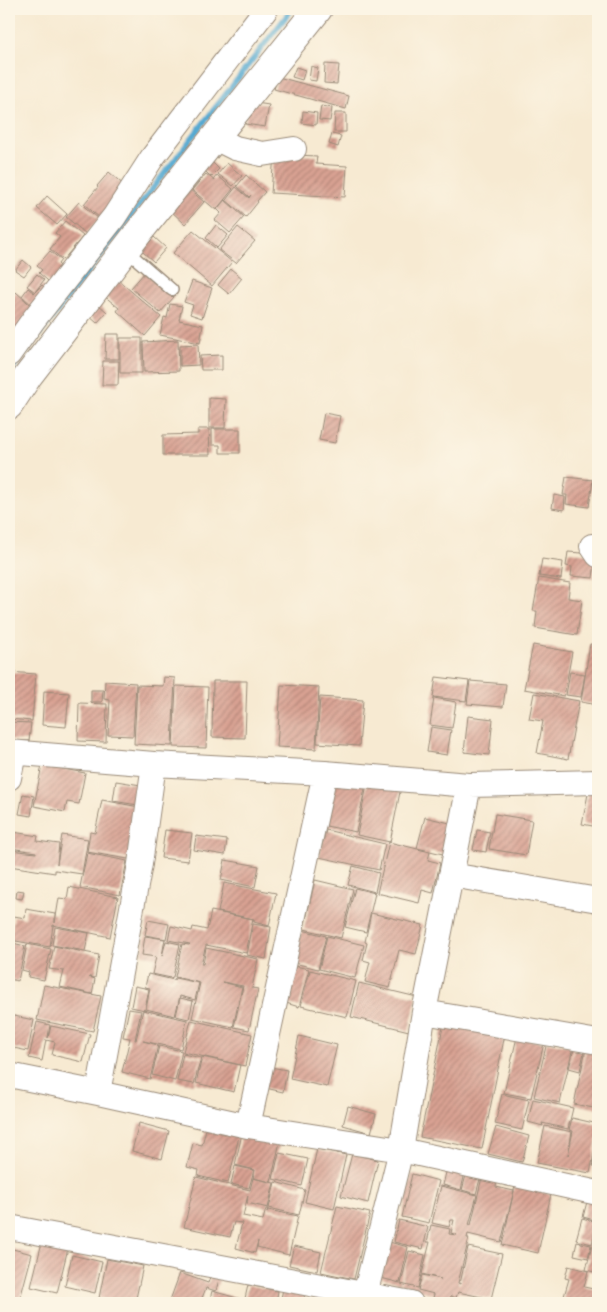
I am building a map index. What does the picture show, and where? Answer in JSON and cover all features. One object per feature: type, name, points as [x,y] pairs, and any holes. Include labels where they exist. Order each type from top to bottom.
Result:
[{"type":"street","points":[[9,354],[114,217],[152,158],[266,9]]},
{"type":"street","points":[[9,405],[28,376],[126,250],[318,9]]},
{"type":"street","points":[[215,138],[235,148],[262,154],[294,150]]},
{"type":"street","points":[[9,778],[11,753],[154,764],[325,773],[469,785],[598,782]]},
{"type":"street","points":[[98,1093],[140,864],[154,764]]},
{"type":"street","points":[[248,1126],[325,773]]},
{"type":"street","points":[[363,1299],[401,1150],[424,1012],[469,785]]},
{"type":"street","points":[[451,875],[598,900]]},
{"type":"street","points":[[424,1012],[598,1042]]},
{"type":"street","points":[[9,1075],[248,1126],[401,1150],[598,1193]]},
{"type":"street","points":[[9,1227],[363,1299],[410,1303]]},
{"type":"lane","points":[[126,250],[172,290]]},
{"type":"building","points":[[325,64],[339,65],[337,84],[324,83]]},
{"type":"building","points":[[311,66],[318,68],[316,81],[309,80]]},
{"type":"building","points":[[296,67],[305,70],[302,80],[292,77]]},
{"type":"building","points":[[278,77],[349,96],[346,109],[274,89]]},
{"type":"building","points":[[249,102],[269,105],[265,127],[245,124]]},
{"type":"building","points":[[321,106],[332,108],[330,121],[319,120]]},
{"type":"building","points":[[303,111],[317,113],[316,125],[302,123]]},
{"type":"building","points":[[335,113],[346,113],[346,132],[334,132]]},
{"type":"building","points":[[332,134],[341,136],[338,147],[329,144]]},
{"type":"building","points":[[274,154],[317,156],[316,164],[347,166],[345,197],[271,193]]},
{"type":"building","points":[[210,160],[219,169],[211,177],[202,168]]},
{"type":"building","points":[[227,163],[242,176],[233,186],[218,174]]},
{"type":"building","points":[[109,172],[127,188],[101,219],[84,204]]},
{"type":"building","points":[[206,174],[215,181],[214,179],[217,175],[233,189],[216,210],[192,190]]},
{"type":"building","points":[[246,175],[265,192],[246,217],[226,200],[236,187],[249,198],[251,195],[249,197],[237,186]]},
{"type":"building","points":[[188,188],[204,202],[185,224],[170,210]]},
{"type":"building","points":[[47,196],[67,214],[57,225],[37,208]]},
{"type":"building","points":[[225,200],[244,217],[230,233],[215,220],[221,213],[217,209]]},
{"type":"building","points":[[79,202],[99,219],[86,234],[66,217]]},
{"type":"building","points":[[65,221],[83,236],[63,260],[50,249],[60,237],[55,233]]},
{"type":"building","points":[[216,225],[228,235],[217,248],[206,238]]},
{"type":"building","points":[[238,227],[255,241],[236,263],[219,250]]},
{"type":"building","points":[[193,230],[232,262],[212,286],[173,253]]},
{"type":"building","points":[[154,237],[166,248],[154,262],[142,251]]},
{"type":"building","points":[[50,251],[61,260],[58,264],[67,272],[55,287],[39,273],[42,270],[37,266]]},
{"type":"building","points":[[23,260],[31,267],[24,276],[15,270]]},
{"type":"building","points":[[231,269],[242,278],[229,294],[218,285]]},
{"type":"building","points":[[145,272],[174,297],[160,313],[131,288]]},
{"type":"building","points":[[37,274],[44,280],[35,292],[27,286]]},
{"type":"building","points":[[117,279],[161,317],[145,336],[117,311],[119,308],[103,295]]},
{"type":"building","points":[[192,281],[212,288],[202,318],[190,314],[193,305],[184,302]]},
{"type":"building","points":[[42,285],[52,293],[37,310],[22,296],[28,288],[34,293]]},
{"type":"building","points":[[16,292],[37,311],[9,349],[9,300]]},
{"type":"building","points":[[98,304],[107,312],[97,323],[88,315]]},
{"type":"building","points":[[170,304],[182,306],[179,320],[203,325],[200,343],[160,335],[164,317],[167,318]]},
{"type":"building","points":[[106,334],[119,334],[119,359],[105,359]]},
{"type":"building","points":[[120,338],[142,338],[142,373],[120,373]]},
{"type":"building","points":[[178,340],[179,371],[144,372],[143,342]]},
{"type":"building","points":[[198,344],[199,365],[180,366],[180,345]]},
{"type":"building","points":[[222,355],[222,370],[201,370],[200,356]]},
{"type":"building","points":[[103,361],[119,361],[118,385],[102,385]]},
{"type":"building","points":[[209,398],[226,399],[225,428],[209,428]]},
{"type":"building","points":[[324,413],[340,416],[335,443],[319,440]]},
{"type":"building","points":[[198,429],[209,429],[210,455],[163,455],[163,435],[198,434]]},
{"type":"building","points":[[212,429],[240,429],[240,453],[220,453],[220,445],[212,445]]},
{"type":"building","points":[[566,477],[593,480],[589,507],[566,504],[567,495],[563,495]]},
{"type":"building","points":[[554,495],[565,497],[564,510],[552,508]]},
{"type":"building","points":[[568,552],[596,554],[593,578],[571,576],[572,567],[566,566]]},
{"type":"building","points":[[542,559],[563,562],[561,579],[539,576]]},
{"type":"building","points":[[539,578],[570,583],[568,598],[582,600],[577,635],[535,628],[537,611],[533,611]]},
{"type":"building","points":[[590,644],[598,645],[598,705],[581,702]]},
{"type":"building","points":[[533,645],[572,652],[564,696],[524,689]]},
{"type":"building","points":[[9,672],[36,674],[32,721],[9,719]]},
{"type":"building","points":[[570,672],[585,674],[581,697],[566,695]]},
{"type":"building","points":[[164,677],[175,678],[172,746],[134,744],[137,685],[163,686]]},
{"type":"building","points":[[436,677],[469,681],[466,701],[433,697]]},
{"type":"building","points":[[105,681],[136,683],[133,736],[108,735],[110,700],[104,699]]},
{"type":"building","points":[[213,681],[247,681],[245,738],[212,737]]},
{"type":"building","points":[[470,681],[506,684],[503,707],[467,704]]},
{"type":"building","points":[[281,685],[319,687],[316,749],[277,747]]},
{"type":"building","points":[[176,686],[208,687],[206,748],[173,747]]},
{"type":"building","points":[[91,690],[103,690],[102,702],[91,702]]},
{"type":"building","points":[[44,691],[69,693],[66,727],[42,725]]},
{"type":"building","points":[[534,693],[579,701],[568,759],[537,753],[543,721],[529,719]]},
{"type":"building","points":[[320,697],[363,700],[359,746],[317,743]]},
{"type":"building","points":[[434,698],[456,702],[452,728],[430,725]]},
{"type":"building","points":[[79,703],[107,704],[106,742],[78,741]]},
{"type":"building","points":[[468,716],[493,719],[489,755],[464,752]]},
{"type":"building","points":[[9,722],[31,723],[29,741],[9,740]]},
{"type":"building","points":[[431,727],[451,730],[447,755],[427,752]]},
{"type":"building","points":[[42,765],[85,773],[79,804],[67,802],[65,812],[34,806]]},
{"type":"building","points":[[336,778],[366,784],[356,832],[326,826]]},
{"type":"building","points":[[368,780],[401,787],[390,842],[357,835]]},
{"type":"building","points":[[116,781],[141,785],[138,805],[113,801]]},
{"type":"building","points":[[589,789],[598,791],[598,827],[582,824]]},
{"type":"building","points":[[23,794],[34,796],[31,816],[19,814]]},
{"type":"building","points":[[102,800],[139,807],[128,859],[87,852],[90,832],[95,833]]},
{"type":"building","points":[[495,814],[532,820],[526,855],[489,849]]},
{"type":"building","points":[[425,817],[454,824],[447,855],[417,848]]},
{"type":"building","points":[[165,830],[192,833],[188,861],[161,858]]},
{"type":"building","points":[[326,830],[385,844],[379,870],[319,857]]},
{"type":"building","points":[[477,830],[490,832],[486,852],[473,850]]},
{"type":"building","points":[[13,832],[38,836],[37,841],[59,844],[57,864],[62,835],[88,839],[82,874],[55,870],[55,873],[9,866],[10,850],[36,853],[10,848]]},
{"type":"building","points":[[196,836],[227,840],[225,855],[194,850]]},
{"type":"building","points":[[389,842],[430,852],[428,860],[440,863],[433,893],[422,890],[419,903],[377,893]]},
{"type":"building","points":[[87,853],[127,861],[120,895],[80,887]]},
{"type":"building","points":[[225,860],[259,866],[255,887],[221,880]]},
{"type":"building","points":[[353,866],[379,873],[375,892],[348,885]]},
{"type":"building","points":[[315,880],[353,889],[341,938],[304,929]]},
{"type":"building","points":[[224,883],[276,893],[269,926],[254,922],[254,919],[218,912]]},
{"type":"building","points":[[69,887],[118,897],[110,937],[53,925],[50,947],[10,940],[14,916],[25,918],[26,909],[55,914],[55,923],[59,898],[67,899]]},
{"type":"building","points":[[355,888],[375,893],[366,932],[345,927]]},
{"type":"building","points":[[17,890],[24,891],[22,899],[16,898]]},
{"type":"building","points":[[211,911],[253,919],[246,953],[206,945],[201,964],[203,964],[206,948],[258,959],[252,988],[258,989],[249,1030],[234,1027],[243,986],[222,982],[242,987],[233,1027],[192,1018],[200,983],[175,977],[182,944],[190,944],[168,940],[171,926],[192,931],[193,927],[207,930]]},
{"type":"building","points":[[371,913],[423,925],[416,954],[399,950],[390,988],[365,982],[370,962],[363,960]]},
{"type":"building","points":[[148,920],[169,924],[166,939],[145,935]]},
{"type":"building","points":[[253,924],[271,927],[266,959],[247,955]]},
{"type":"building","points":[[55,927],[89,933],[85,951],[52,945]]},
{"type":"building","points":[[302,930],[326,936],[318,969],[294,963]]},
{"type":"building","points":[[145,936],[165,939],[162,956],[166,941],[180,944],[173,977],[152,974],[156,957],[142,955]]},
{"type":"building","points":[[327,936],[364,945],[355,978],[319,969]]},
{"type":"building","points":[[9,942],[25,946],[18,981],[9,979]]},
{"type":"building","points":[[27,944],[51,949],[44,980],[28,977],[29,972],[22,970]]},
{"type":"building","points":[[54,946],[99,955],[95,978],[89,977],[95,979],[92,994],[60,987],[64,971],[49,969]]},
{"type":"building","points":[[295,966],[309,969],[299,1007],[286,1003]]},
{"type":"building","points":[[310,970],[356,981],[347,1017],[301,1006]]},
{"type":"building","points":[[148,974],[199,983],[195,1000],[180,996],[175,1016],[146,1009],[150,988],[145,987]]},
{"type":"building","points":[[359,983],[417,997],[409,1031],[351,1017]]},
{"type":"building","points":[[44,985],[101,996],[93,1031],[37,1020]]},
{"type":"building","points":[[135,986],[149,989],[145,1010],[131,1007]]},
{"type":"building","points":[[180,998],[193,1001],[189,1019],[176,1016]]},
{"type":"building","points":[[129,1009],[141,1011],[135,1040],[143,1010],[187,1020],[181,1049],[143,1041],[158,1045],[150,1079],[122,1072],[130,1038],[123,1037]]},
{"type":"building","points":[[9,1015],[34,1020],[28,1051],[9,1047]]},
{"type":"building","points":[[191,1020],[252,1034],[245,1066],[183,1052]]},
{"type":"building","points":[[37,1022],[50,1025],[48,1038],[51,1026],[90,1034],[83,1062],[52,1055],[55,1042],[46,1040],[42,1061],[29,1058]]},
{"type":"building","points":[[444,1022],[505,1034],[482,1149],[420,1137]]},
{"type":"building","points":[[299,1036],[337,1045],[327,1087],[290,1079]]},
{"type":"building","points":[[517,1037],[544,1043],[531,1098],[504,1093]]},
{"type":"building","points":[[547,1042],[573,1047],[560,1103],[534,1097]]},
{"type":"building","points":[[159,1046],[182,1051],[175,1081],[152,1075]]},
{"type":"building","points":[[574,1049],[584,1052],[580,1071],[569,1068]]},
{"type":"building","points":[[586,1049],[598,1051],[598,1109],[574,1104]]},
{"type":"building","points":[[183,1054],[201,1058],[194,1084],[177,1081]]},
{"type":"building","points":[[202,1057],[240,1065],[234,1092],[196,1083]]},
{"type":"building","points":[[265,1066],[287,1070],[283,1092],[261,1087]]},
{"type":"building","points":[[502,1094],[529,1100],[522,1130],[495,1124]]},
{"type":"building","points":[[533,1099],[573,1108],[568,1129],[528,1122]]},
{"type":"building","points":[[348,1106],[376,1114],[371,1133],[343,1125]]},
{"type":"building","points":[[572,1118],[598,1124],[598,1135],[590,1173],[537,1163],[545,1126],[572,1132],[568,1155],[573,1131],[569,1130]]},
{"type":"building","points":[[139,1123],[169,1131],[162,1159],[132,1151]]},
{"type":"building","points":[[496,1127],[529,1136],[522,1162],[488,1154]]},
{"type":"building","points":[[206,1129],[225,1134],[226,1129],[240,1132],[228,1183],[198,1176],[199,1170],[187,1167],[193,1143],[202,1145]]},
{"type":"building","points":[[243,1129],[281,1137],[271,1182],[253,1178],[255,1170],[235,1165]]},
{"type":"building","points":[[598,1147],[598,1167],[593,1166]]},
{"type":"building","points":[[317,1149],[346,1155],[334,1209],[305,1202]]},
{"type":"building","points":[[279,1153],[308,1159],[302,1186],[273,1179]]},
{"type":"building","points":[[352,1154],[378,1160],[368,1203],[341,1196]]},
{"type":"building","points":[[448,1164],[466,1168],[461,1190],[443,1185]]},
{"type":"building","points":[[235,1166],[254,1170],[249,1188],[231,1184]]},
{"type":"building","points":[[467,1172],[481,1175],[476,1194],[462,1190]]},
{"type":"building","points":[[412,1174],[439,1181],[429,1223],[402,1217]]},
{"type":"building","points":[[196,1177],[250,1190],[253,1178],[274,1183],[268,1208],[247,1203],[248,1195],[243,1216],[263,1220],[266,1209],[268,1209],[267,1212],[268,1210],[298,1216],[289,1255],[257,1247],[258,1241],[255,1253],[236,1248],[242,1223],[234,1222],[230,1237],[184,1227]]},
{"type":"building","points":[[482,1177],[497,1181],[496,1187],[514,1191],[501,1242],[468,1234],[467,1238],[469,1238],[458,1283],[460,1284],[468,1247],[502,1254],[491,1299],[458,1292],[456,1298],[451,1296],[449,1302],[433,1298],[434,1294],[418,1290],[422,1275],[441,1279],[422,1274],[430,1242],[427,1242],[431,1225],[450,1229],[449,1234],[457,1235],[451,1233],[454,1220],[451,1220],[449,1227],[432,1223],[441,1186],[477,1195],[469,1225],[471,1225]]},
{"type":"building","points":[[275,1182],[305,1190],[299,1215],[269,1208]]},
{"type":"building","points":[[515,1186],[551,1194],[538,1253],[502,1245]]},
{"type":"building","points":[[588,1198],[598,1201],[598,1221],[583,1217]]},
{"type":"building","points":[[337,1206],[370,1213],[354,1279],[321,1272]]},
{"type":"building","points":[[582,1218],[597,1222],[592,1244],[576,1240]]},
{"type":"building","points":[[399,1220],[428,1227],[423,1249],[394,1242]]},
{"type":"building","points":[[598,1230],[598,1246],[594,1245]]},
{"type":"building","points":[[43,1238],[69,1244],[57,1293],[31,1287]]},
{"type":"building","points":[[389,1242],[408,1247],[400,1283],[381,1278]]},
{"type":"building","points":[[577,1242],[591,1245],[588,1258],[574,1255]]},
{"type":"building","points":[[592,1245],[598,1247],[598,1273],[586,1270]]},
{"type":"building","points":[[294,1246],[321,1252],[317,1271],[289,1265]]},
{"type":"building","points":[[9,1248],[32,1254],[20,1299],[9,1295]]},
{"type":"building","points":[[409,1251],[425,1255],[418,1288],[401,1284]]},
{"type":"building","points":[[72,1255],[102,1262],[95,1293],[65,1286]]},
{"type":"building","points":[[107,1259],[143,1266],[135,1303],[99,1298]]},
{"type":"building","points":[[568,1266],[588,1271],[584,1287],[598,1290],[598,1303],[562,1303],[569,1279],[565,1278]]},
{"type":"building","points":[[180,1273],[208,1283],[210,1277],[219,1279],[216,1291],[206,1288],[200,1303],[169,1303]]},
{"type":"building","points":[[248,1285],[278,1291],[276,1303],[244,1303]]},
{"type":"building","points":[[283,1289],[305,1293],[303,1303],[280,1303]]},
{"type":"building","points":[[212,1291],[241,1299],[240,1303],[209,1303]]},
{"type":"building","points":[[320,1291],[351,1303],[317,1303]]},
{"type":"waterway","points":[[9,373],[292,9]]}]
